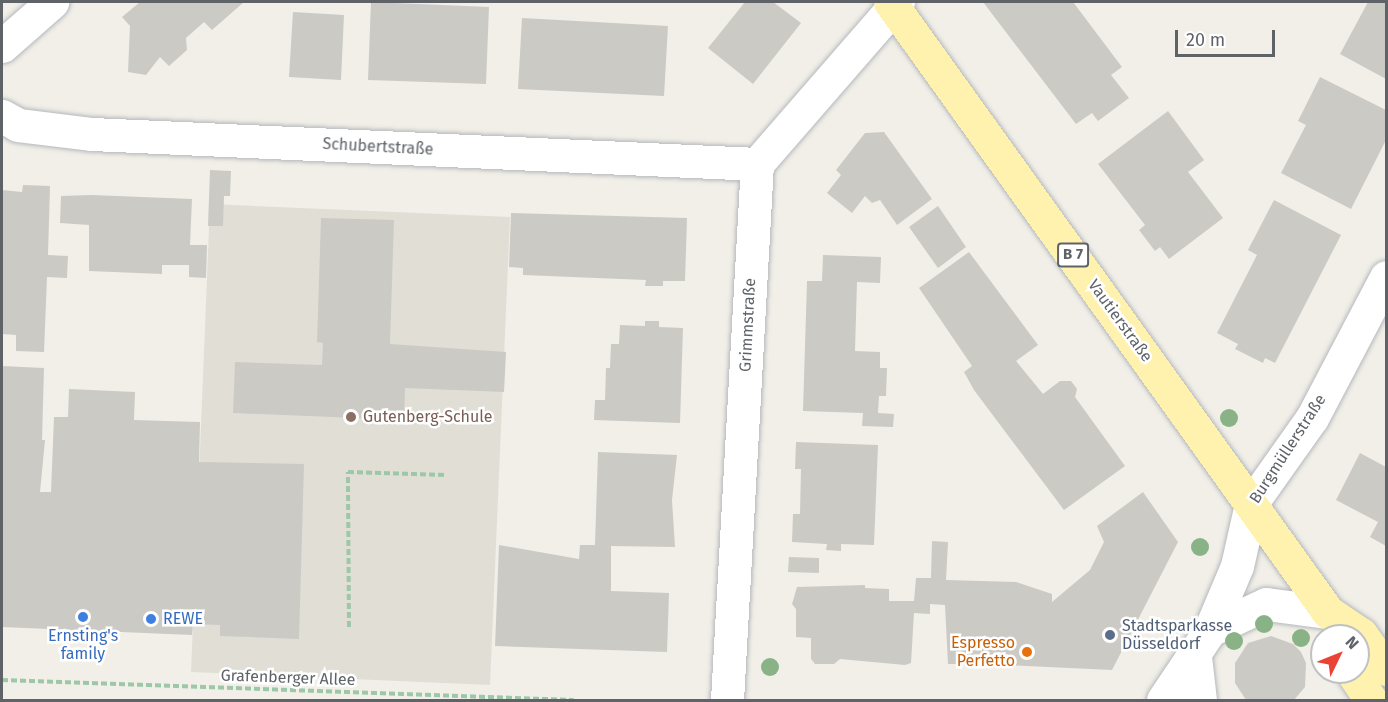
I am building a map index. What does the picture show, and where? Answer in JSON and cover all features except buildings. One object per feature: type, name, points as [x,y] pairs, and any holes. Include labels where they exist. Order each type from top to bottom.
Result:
[{"type":"main road","name":"Vautierstraße","points":[[894,3],[1251,504],[1331,624]]},
{"type":"main road","name":"Vautierstraße","points":[[1370,647],[1386,669]]},
{"type":"main road","points":[[1360,684],[1371,700]]},
{"type":"street","points":[[2,46],[52,2]]},
{"type":"street","points":[[757,164],[894,3]]},
{"type":"street","name":"Schubertstraße","points":[[2,116],[18,125],[92,134],[757,164]]},
{"type":"street","name":"Grimmstraße","points":[[727,700],[757,164]]},
{"type":"street","name":"Burgmüllerstraße","points":[[1163,700],[1203,643],[1237,566],[1251,504],[1312,418],[1386,277]]},
{"type":"street","name":"Burgmüllerstraße","points":[[1203,643],[1266,604],[1331,624]]},
{"type":"street","name":"Burgmüllerstraße","points":[[1200,700],[1203,643]]},
{"type":"path","points":[[349,627],[348,472],[446,475]]},
{"type":"path","name":"Grafenberger Allee","points":[[2,680],[574,700]]},
{"type":"shaded area","name":"Gutenberg-Schule","points":[[210,204],[510,217],[490,685],[191,672]]},
{"type":"place","name":"Gutenberg-Schule","points":[[351,417]]},
{"type":"place","name":"Ernsting's family","points":[[83,617]]},
{"type":"place","name":"REWE","points":[[151,619]]},
{"type":"place","name":"Stadtsparkasse Düsseldorf","points":[[1110,635]]},
{"type":"place","name":"Espresso Perfetto","points":[[1027,652]]}]
